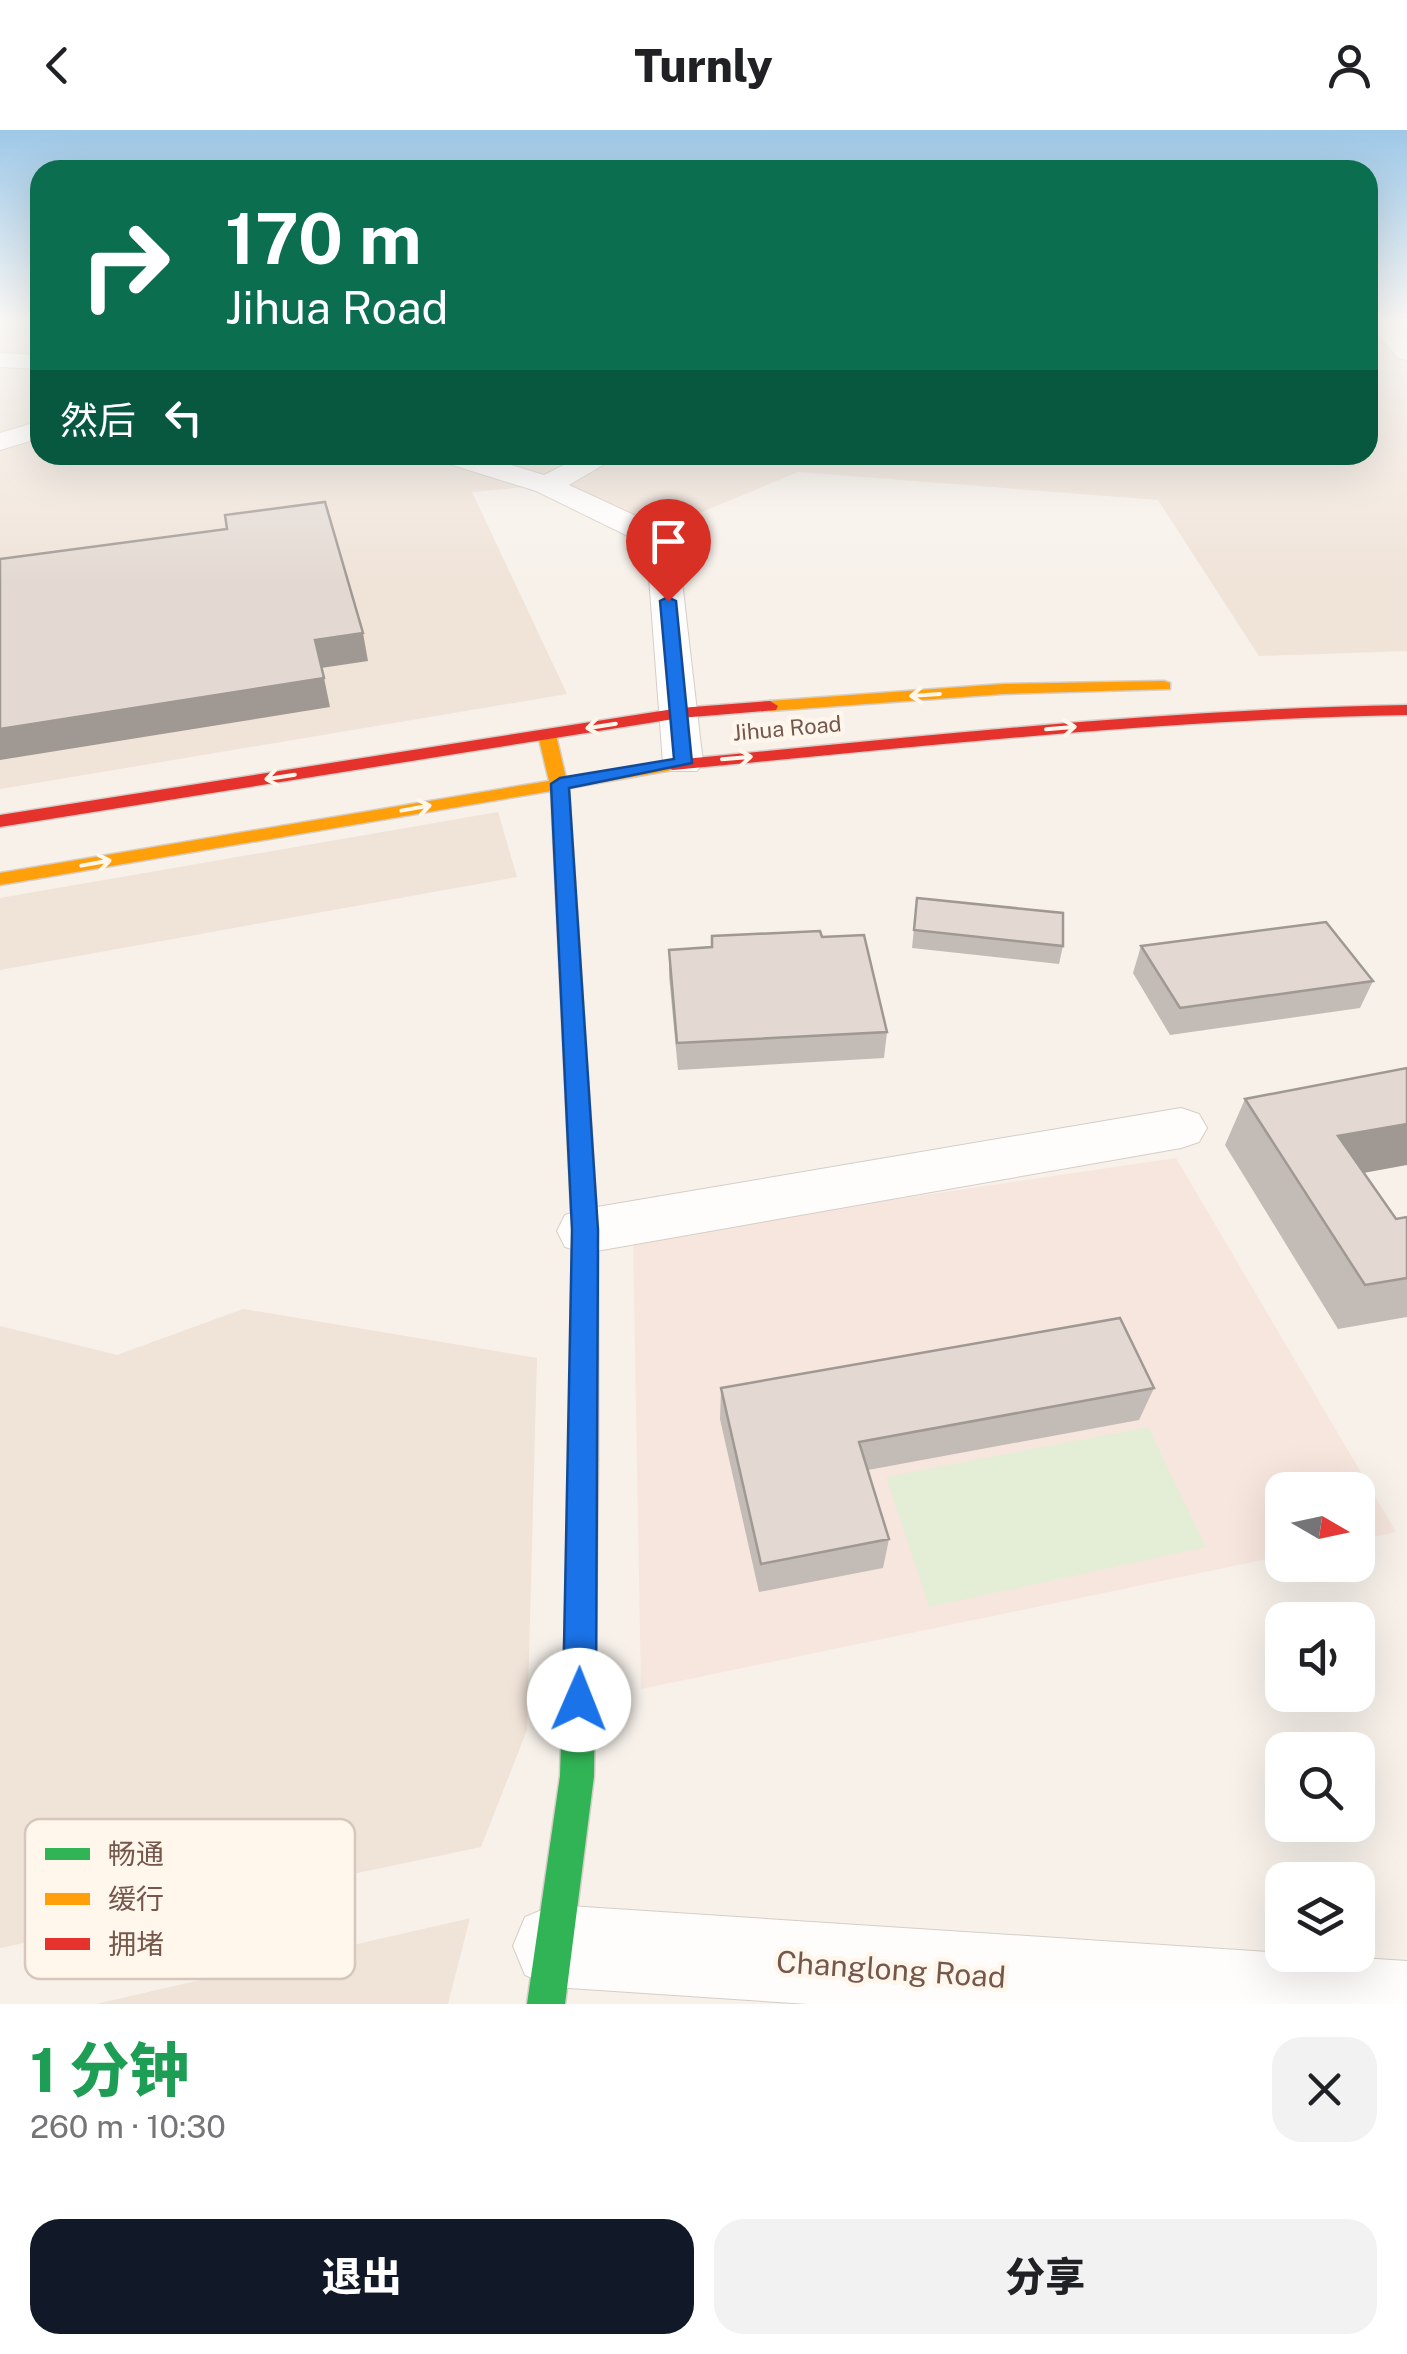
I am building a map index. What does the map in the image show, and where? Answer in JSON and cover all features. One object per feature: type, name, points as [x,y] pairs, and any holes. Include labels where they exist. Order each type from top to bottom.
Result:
[{"type":"main road","name":"Jihua Road","points":[[0,821],[680,714],[1003,689],[1196,686]]},
{"type":"main road","name":"Jihua Road","points":[[0,879],[683,763],[1068,728],[1288,712],[1407,710]]},
{"type":"main road","name":"Changlong Road","points":[[547,734],[560,784],[585,1230],[578,1776],[550,1975]]},
{"type":"street","points":[[0,442],[30,432]]},
{"type":"street","points":[[481,465],[546,486],[649,534],[664,564],[683,763]]},
{"type":"street","points":[[546,486],[587,465]]},
{"type":"street","points":[[585,1230],[1181,1128]]},
{"type":"street","name":"Changlong Road","points":[[550,1975],[1407,2003]]},
{"type":"shaded area","points":[[0,410],[30,410],[30,428],[0,438]]},
{"type":"shaded area","points":[[1378,410],[1407,410],[1407,651],[1259,656],[1158,500],[798,472],[661,529],[500,465],[1378,465]]},
{"type":"shaded area","points":[[30,437],[30,465],[456,465],[525,487],[472,492],[567,694],[0,789],[0,447]]},
{"type":"shaded area","points":[[498,812],[517,877],[0,970],[0,898]]},
{"type":"shaded area","points":[[1176,1158],[1361,1472],[1265,1472],[1265,1560],[641,1689],[633,1238]]},
{"type":"shaded area","points":[[243,1309],[537,1358],[527,1730],[481,1847],[355,1873],[355,1819],[25,1819],[25,1943],[0,1948],[0,1326],[117,1355]]},
{"type":"shaded area","points":[[1375,1496],[1396,1532],[1375,1536]]},
{"type":"shaded area","points":[[470,1918],[448,2004],[96,2004],[205,1979],[355,1979],[355,1944]]},
{"type":"green space","points":[[1148,1427],[1206,1547],[929,1607],[886,1477]]},
{"type":"building","points":[[325,502],[363,633],[315,640],[324,678],[0,729],[0,559],[227,529],[225,515]]},
{"type":"building","points":[[917,898],[1063,913],[1063,946],[914,930]]},
{"type":"building","points":[[1326,922],[1373,981],[1180,1008],[1141,946]]},
{"type":"building","points":[[820,931],[822,937],[864,935],[887,1032],[677,1043],[669,950],[712,947],[712,936]]},
{"type":"building","points":[[1407,1068],[1407,1124],[1338,1136],[1396,1219],[1407,1217],[1407,1278],[1365,1285],[1245,1099]]},
{"type":"building","points":[[1120,1318],[1154,1388],[859,1442],[889,1539],[761,1564],[721,1388]]},
{"type":"traffic: fast","points":[[546,2004],[577,1776],[584,1460]]},
{"type":"traffic: slow","points":[[770,706],[1003,689],[1164,686]]},
{"type":"traffic: slow","points":[[547,735],[561,794],[585,1231],[584,1460]]},
{"type":"traffic: slow","points":[[0,879],[673,765]]},
{"type":"traffic: jam","points":[[0,821],[680,713],[770,706]]},
{"type":"traffic: jam","points":[[673,765],[1068,728],[1288,712],[1407,710]]},
{"type":"route","points":[[579,1700],[585,1230],[560,784],[683,763],[668,601]]}]
